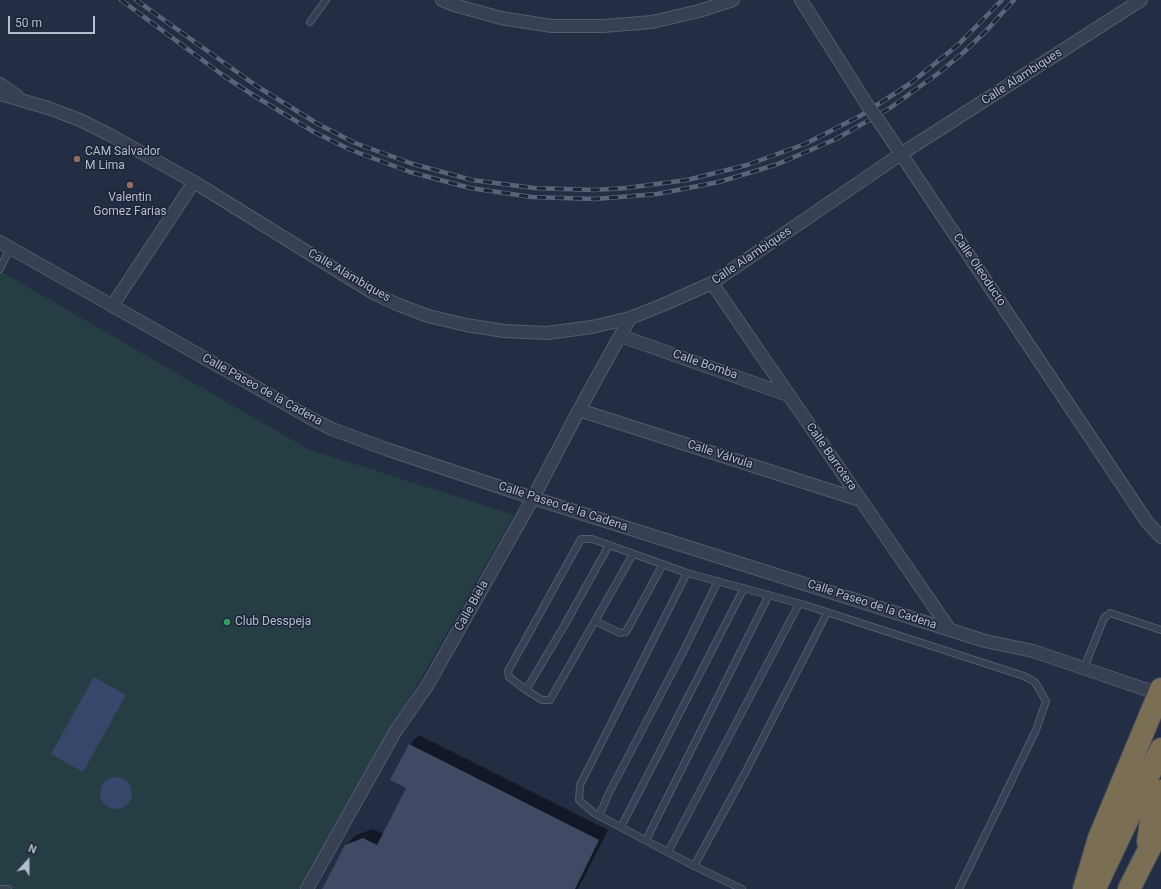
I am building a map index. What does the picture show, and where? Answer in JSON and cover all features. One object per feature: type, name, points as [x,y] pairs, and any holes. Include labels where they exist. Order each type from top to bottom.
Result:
[{"type":"highway","points":[[1084,889],[1099,838],[1160,692]]},
{"type":"highway","points":[[1094,889],[1161,749]]},
{"type":"highway","points":[[1146,855],[1151,821],[1161,790]]},
{"type":"highway","points":[[1129,889],[1161,826]]},
{"type":"street","points":[[442,0],[454,6],[501,18],[552,26],[603,26],[652,22],[733,0]]},
{"type":"street","name":"Calle Oleoducto","points":[[801,0],[866,103],[1147,522],[1161,537]]},
{"type":"street","name":"Calle Alambiques","points":[[0,94],[48,108],[80,120],[110,135],[194,182],[376,294],[398,305],[428,316],[466,325],[504,332],[547,333],[592,327],[630,318],[712,283],[901,154],[1141,0]]},
{"type":"street","points":[[0,84],[24,101]]},
{"type":"street","points":[[112,306],[194,182]]},
{"type":"street","name":"Calle Paseo de la Cadena","points":[[5,245],[332,429],[386,449],[533,498],[985,641],[1033,651],[1160,692]]},
{"type":"street","name":"Calle Barrotera","points":[[712,283],[950,630]]},
{"type":"street","name":"Calle Biela","points":[[308,889],[395,732],[427,686],[533,498],[579,410],[630,318]]},
{"type":"street","name":"Calle Bomba","points":[[620,336],[788,395]]},
{"type":"street","name":"Calle Válvula","points":[[579,410],[860,500]]},
{"type":"lane","points":[[310,22],[326,0]]},
{"type":"lane","points":[[0,269],[5,245]]},
{"type":"lane","points":[[634,554],[550,700],[542,700],[509,677],[508,671],[581,538],[592,539],[687,572],[799,604],[1024,676],[1036,682],[1046,701],[1036,730],[959,889]]},
{"type":"lane","points":[[526,690],[609,545]]},
{"type":"lane","points":[[595,621],[620,633],[626,632],[664,564]]},
{"type":"lane","points":[[687,572],[580,785],[579,800],[599,816],[694,866],[742,889]]},
{"type":"lane","points":[[599,816],[610,791],[683,652],[718,581]]},
{"type":"lane","points":[[621,827],[744,588]]},
{"type":"lane","points":[[646,840],[769,595]]},
{"type":"lane","points":[[668,852],[799,604]]},
{"type":"lane","points":[[694,866],[745,773],[827,613]]},
{"type":"lane","points":[[1084,668],[1104,618],[1110,613],[1161,630]]},
{"type":"lane","points":[[0,889],[8,889]]},
{"type":"green space","name":"Club Desspeja","points":[[0,271],[308,449],[514,515],[301,889],[0,889]]},
{"type":"water","points":[[94,677],[126,695],[83,772],[51,754]]},
{"type":"water","points":[[116,777],[125,780],[129,784],[132,793],[129,802],[125,806],[116,809],[107,806],[103,802],[100,793],[103,784],[107,780]]},
{"type":"building","points":[[409,744],[599,840],[575,889],[322,889],[345,845],[363,838],[377,845],[406,788],[390,780]]},
{"type":"railway","points":[[121,0],[224,76],[253,95],[314,132],[351,150],[410,172],[470,188],[532,197],[595,199],[657,194],[719,182],[778,164],[836,139],[890,108],[940,72],[987,30],[1014,0]]},
{"type":"railway","points":[[136,0],[258,87],[318,124],[355,143],[413,164],[472,180],[534,188],[595,190],[626,188],[687,180],[747,165],[805,144],[860,116],[911,83],[959,44],[1002,0]]},
{"type":"place","name":"CAM Salvador M Lima","points":[[77,159]]},
{"type":"place","name":"Valentin Gomez Farias","points":[[130,185]]},
{"type":"place","name":"Club Desspeja","points":[[227,622]]}]
